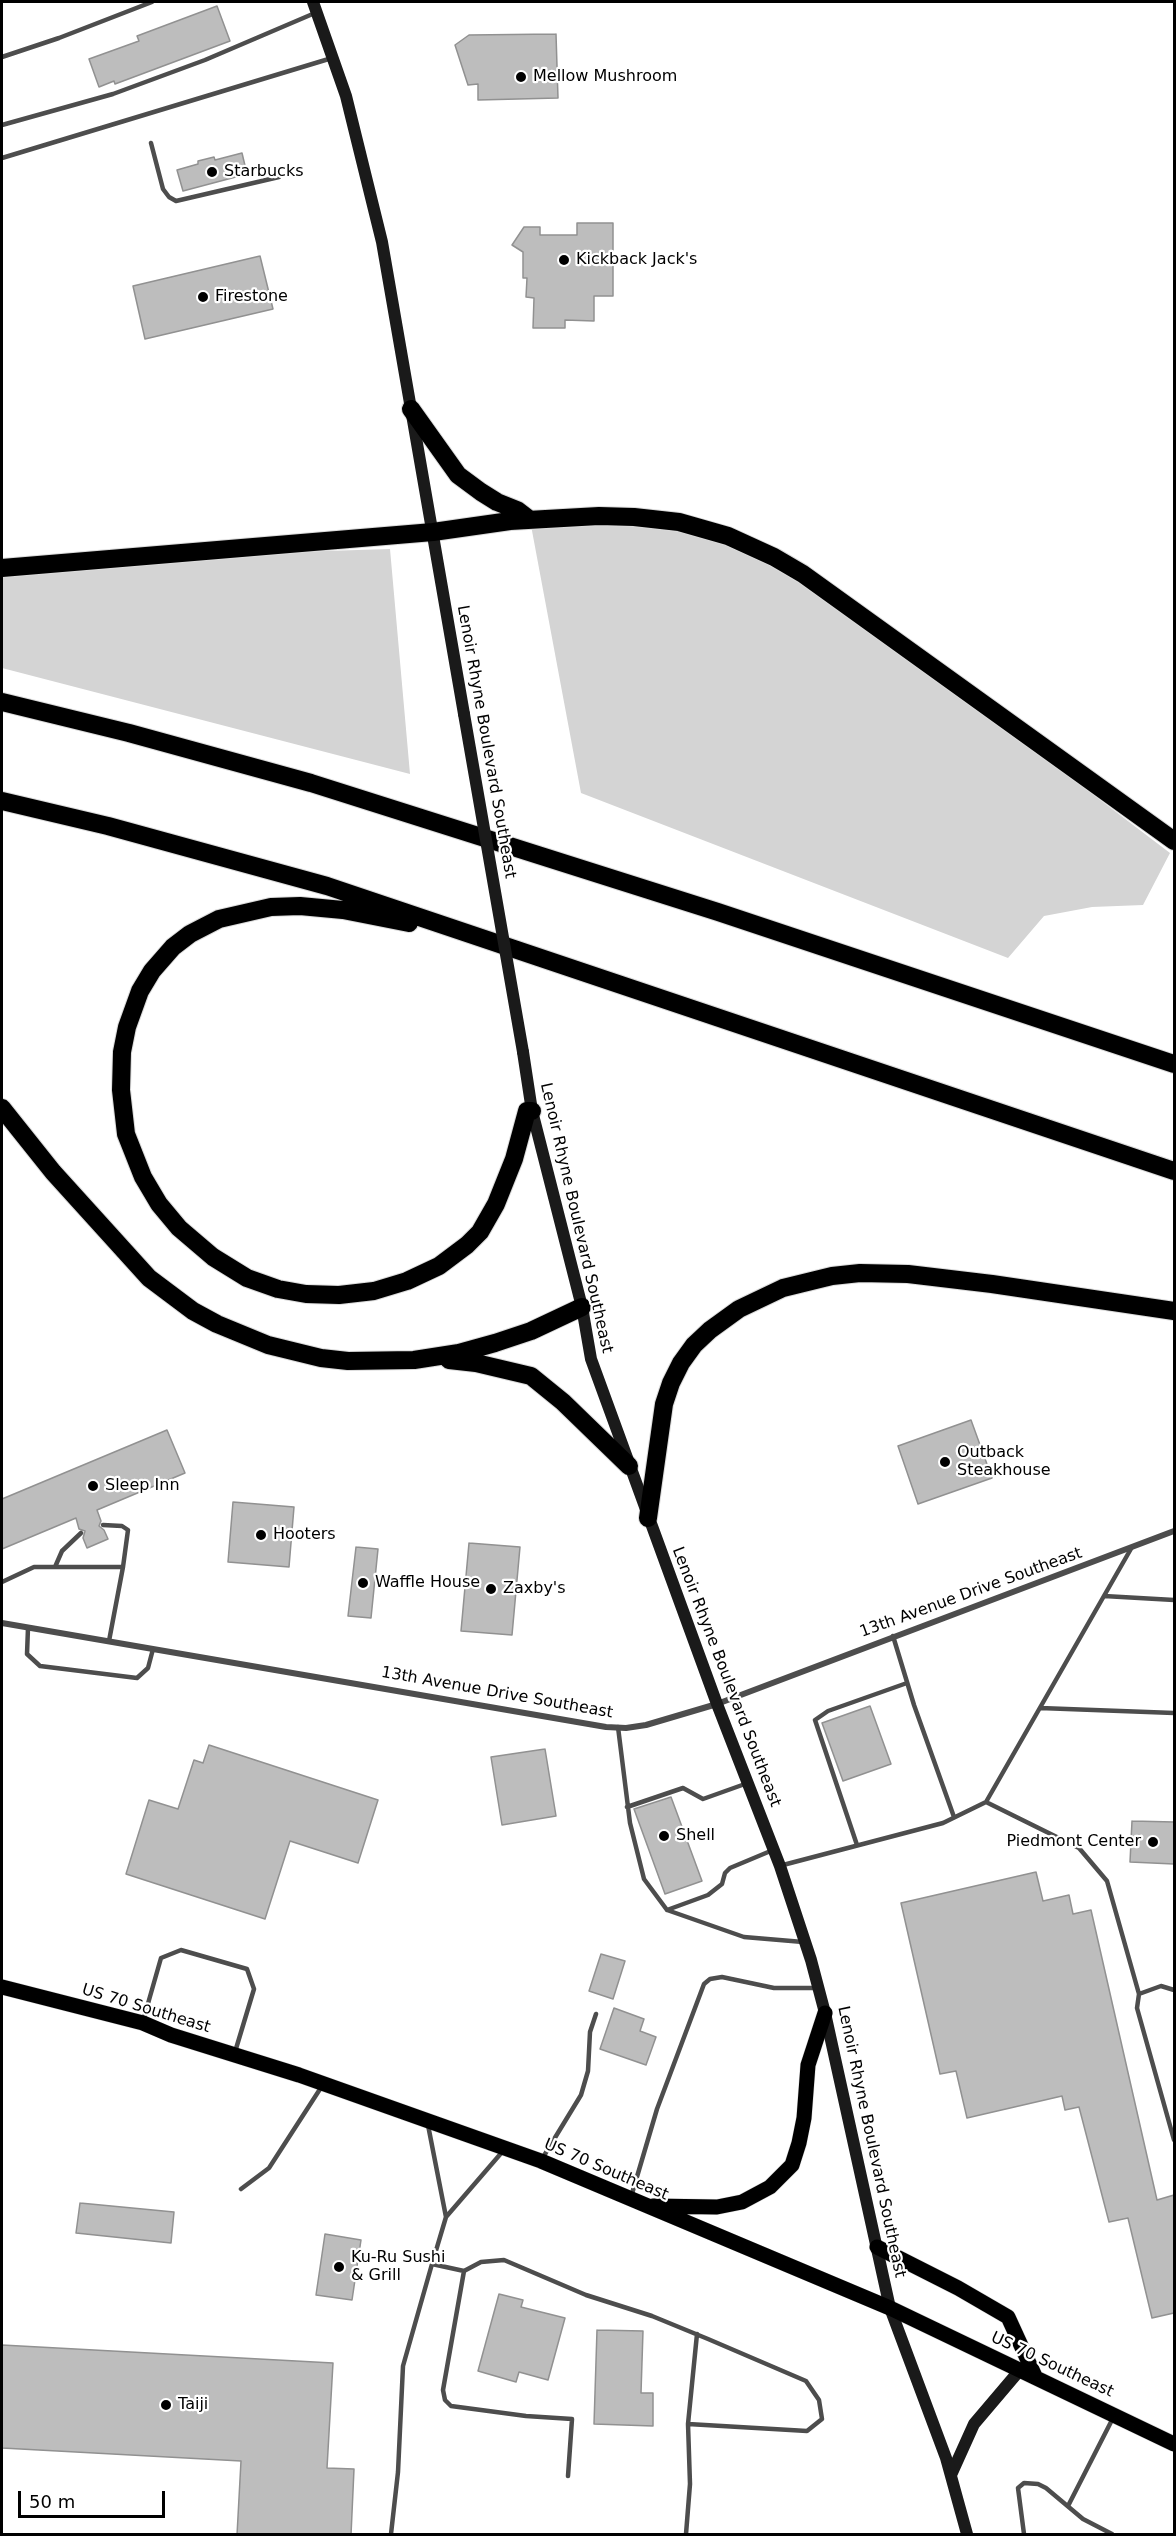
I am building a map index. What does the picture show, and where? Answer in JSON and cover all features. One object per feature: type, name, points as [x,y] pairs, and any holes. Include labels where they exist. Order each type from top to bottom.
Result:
[{"type":"highway","points":[[411,409],[458,475],[489,497],[517,510],[530,520]]},
{"type":"highway","points":[[2,568],[433,532],[510,521],[599,516],[679,522],[728,536],[774,557],[813,581],[1174,841]]},
{"type":"highway","points":[[2,702],[129,733],[312,783],[718,912],[1174,1064]]},
{"type":"highway","points":[[2,801],[218,855],[327,886],[1174,1171]]},
{"type":"highway","points":[[466,932],[343,910],[300,906],[243,912],[219,919],[190,934],[173,947],[152,971],[140,992],[122,1052],[121,1090],[126,1134],[136,1163],[159,1204],[179,1228],[213,1257],[237,1273],[278,1288],[306,1294],[339,1295],[374,1292],[407,1281],[439,1266],[480,1232],[496,1204],[514,1159],[527,1111],[532,1111]]},
{"type":"highway","points":[[2,1108],[53,1172],[149,1278],[193,1311],[242,1336],[294,1353],[348,1361],[414,1360],[476,1363],[531,1376],[563,1402],[629,1466]]},
{"type":"highway","points":[[648,1518],[664,1404],[681,1363],[694,1345],[710,1330],[739,1309],[783,1288],[832,1276],[860,1273],[908,1274],[1174,1311]]},
{"type":"highway","points":[[414,1360],[459,1353],[495,1343],[531,1331],[582,1307]]},
{"type":"main road","name":"Lenoir Rhyne Boulevard Southeast","points":[[315,7],[358,139],[379,230],[532,1111],[582,1307],[591,1359],[717,1704],[774,1849],[805,1942],[825,2013],[890,2308],[951,2475],[967,2535]]},
{"type":"main road","name":"US 70 Southeast","points":[[2,1987],[142,2023],[324,2084],[541,2161],[890,2308],[1174,2444]]},
{"type":"main road","points":[[637,2202],[717,2207],[742,2202],[770,2187],[792,2165],[804,2118],[808,2065],[825,2013]]},
{"type":"main road","points":[[877,2247],[958,2288],[1008,2317],[1035,2376]]},
{"type":"main road","points":[[951,2475],[974,2424],[1019,2371]]},
{"type":"street","name":"13th Avenue Drive Southeast","points":[[2,1623],[618,1727],[646,1725],[717,1704],[1174,1531]]},
{"type":"lane","points":[[2,57],[152,2]]},
{"type":"lane","points":[[2,125],[113,94],[205,60],[315,7]]},
{"type":"lane","points":[[2,158],[332,58]]},
{"type":"lane","points":[[151,143],[163,189],[169,198],[176,201],[279,177]]},
{"type":"lane","points":[[103,1525],[122,1526],[128,1530],[109,1641]]},
{"type":"lane","points":[[55,1567],[62,1551],[81,1533]]},
{"type":"lane","points":[[780,1866],[943,1823],[986,1802],[1133,1546]]},
{"type":"lane","points":[[2,1582],[34,1567],[123,1567]]},
{"type":"lane","points":[[1104,1596],[1174,1600]]},
{"type":"lane","points":[[28,1628],[27,1653],[40,1666],[137,1678],[148,1668],[153,1649]]},
{"type":"lane","points":[[893,1636],[954,1817]]},
{"type":"lane","points":[[857,1845],[815,1720],[828,1711],[907,1683]]},
{"type":"lane","points":[[1040,1708],[1174,1713]]},
{"type":"lane","points":[[618,1727],[627,1807],[644,1879],[667,1910],[744,1937],[805,1942]]},
{"type":"lane","points":[[627,1807],[682,1788],[703,1799],[748,1783]]},
{"type":"lane","points":[[986,1802],[1079,1848],[1107,1881],[1139,1994],[1137,2008],[1174,2140]]},
{"type":"lane","points":[[667,1910],[708,1895],[723,1884],[725,1873],[730,1868],[774,1849]]},
{"type":"lane","points":[[142,2023],[161,1958],[182,1950],[247,1969],[254,1989],[234,2055]]},
{"type":"lane","points":[[637,2202],[654,2118],[704,1984],[710,1979],[722,1977],[774,1988],[819,1988]]},
{"type":"lane","points":[[1139,1994],[1161,1986],[1174,1990]]},
{"type":"lane","points":[[541,2161],[580,2095],[588,2071],[590,2032],[596,2014]]},
{"type":"lane","points":[[240,2189],[269,2168],[324,2084]]},
{"type":"lane","points":[[427,2121],[446,2217]]},
{"type":"lane","points":[[391,2535],[398,2472],[403,2366],[432,2264],[446,2217],[505,2148]]},
{"type":"lane","points":[[432,2264],[464,2271],[481,2262],[504,2260],[586,2295],[697,2334],[806,2381],[819,2400],[822,2419],[807,2431],[688,2424]]},
{"type":"lane","points":[[464,2271],[443,2390],[445,2400],[451,2406],[526,2416],[572,2419],[568,2476]]},
{"type":"lane","points":[[686,2535],[690,2484],[688,2424],[697,2334]]},
{"type":"lane","points":[[1068,2506],[1115,2415]]},
{"type":"lane","points":[[1024,2535],[1018,2488],[1024,2483],[1038,2484],[1046,2488],[1083,2519],[1112,2535]]},
{"type":"shaded area","points":[[530,520],[679,522],[803,574],[1170,853],[1143,905],[1092,907],[1044,916],[1008,958],[581,793]]},
{"type":"shaded area","points":[[390,549],[410,774],[2,668],[2,568],[132,557]]},
{"type":"building","points":[[217,6],[230,41],[115,84],[114,81],[99,87],[89,59],[139,41],[137,36]]},
{"type":"building","points":[[556,34],[558,98],[478,100],[478,84],[468,85],[455,45],[469,35]]},
{"type":"building","name":"Starbucks","points":[[242,153],[247,174],[183,191],[177,170],[198,164],[198,161],[214,157],[215,160]]},
{"type":"building","points":[[577,223],[613,223],[613,296],[594,296],[594,321],[565,320],[565,328],[533,328],[534,298],[526,297],[527,278],[523,278],[523,252],[512,245],[524,227],[540,227],[540,235],[577,235]]},
{"type":"building","name":"Firestone","points":[[260,256],[273,309],[145,339],[133,286]]},
{"type":"building","name":"Outback Steakhouse","points":[[971,1420],[992,1478],[918,1504],[898,1446]]},
{"type":"building","name":"Sleep Inn","points":[[167,1430],[185,1473],[97,1510],[101,1521],[99,1526],[104,1530],[108,1539],[87,1548],[83,1538],[85,1531],[79,1529],[76,1518],[2,1549],[2,1499]]},
{"type":"building","name":"Hooters","points":[[233,1502],[294,1507],[289,1567],[228,1562]]},
{"type":"building","name":"Zaxby's","points":[[469,1543],[520,1547],[512,1635],[461,1631]]},
{"type":"building","name":"Waffle House","points":[[356,1547],[378,1549],[371,1618],[348,1616]]},
{"type":"building","points":[[870,1706],[891,1764],[843,1781],[822,1723]]},
{"type":"building","points":[[209,1745],[378,1800],[358,1863],[290,1841],[265,1919],[126,1874],[149,1800],[178,1809],[194,1760],[203,1763]]},
{"type":"building","points":[[545,1749],[556,1816],[502,1825],[491,1757]]},
{"type":"building","points":[[671,1797],[702,1881],[665,1894],[634,1809]]},
{"type":"building","name":"Piedmont Center","points":[[1132,1821],[1174,1822],[1174,1864],[1130,1862]]},
{"type":"building","points":[[1036,1872],[1043,1901],[1069,1895],[1073,1914],[1091,1910],[1157,2200],[1174,2195],[1174,2313],[1152,2318],[1128,2218],[1109,2222],[1079,2107],[1065,2110],[1062,2096],[967,2118],[956,2071],[940,2074],[901,1903]]},
{"type":"building","points":[[601,1954],[625,1961],[613,1999],[589,1991]]},
{"type":"building","points":[[614,2008],[644,2019],[640,2031],[656,2037],[646,2065],[600,2049]]},
{"type":"building","points":[[80,2203],[174,2212],[171,2243],[76,2233]]},
{"type":"building","name":"Ku-Ru Sushi & Grill","points":[[325,2234],[361,2240],[352,2300],[316,2295]]},
{"type":"building","points":[[499,2294],[523,2300],[521,2307],[565,2318],[548,2380],[519,2372],[516,2382],[478,2371]]},
{"type":"building","points":[[597,2330],[643,2331],[641,2393],[653,2393],[653,2426],[594,2424]]},
{"type":"building","name":"Taiji","points":[[2,2345],[333,2363],[327,2468],[354,2469],[351,2535],[237,2535],[241,2461],[2,2448]]},
{"type":"place","name":"Mellow Mushroom","points":[[521,77]]},
{"type":"place","name":"Starbucks","points":[[212,172]]},
{"type":"place","name":"Kickback Jack's","points":[[564,260]]},
{"type":"place","name":"Firestone","points":[[203,297]]},
{"type":"place","name":"Outback Steakhouse","points":[[945,1462]]},
{"type":"place","name":"Sleep Inn","points":[[93,1486]]},
{"type":"place","name":"Hooters","points":[[261,1535]]},
{"type":"place","name":"Waffle House","points":[[363,1583]]},
{"type":"place","name":"Zaxby's","points":[[491,1589]]},
{"type":"place","name":"Shell","points":[[664,1836]]},
{"type":"place","name":"Piedmont Center","points":[[1153,1842]]},
{"type":"place","name":"Ku-Ru Sushi & Grill","points":[[339,2267]]},
{"type":"place","name":"Taiji","points":[[166,2405]]}]
